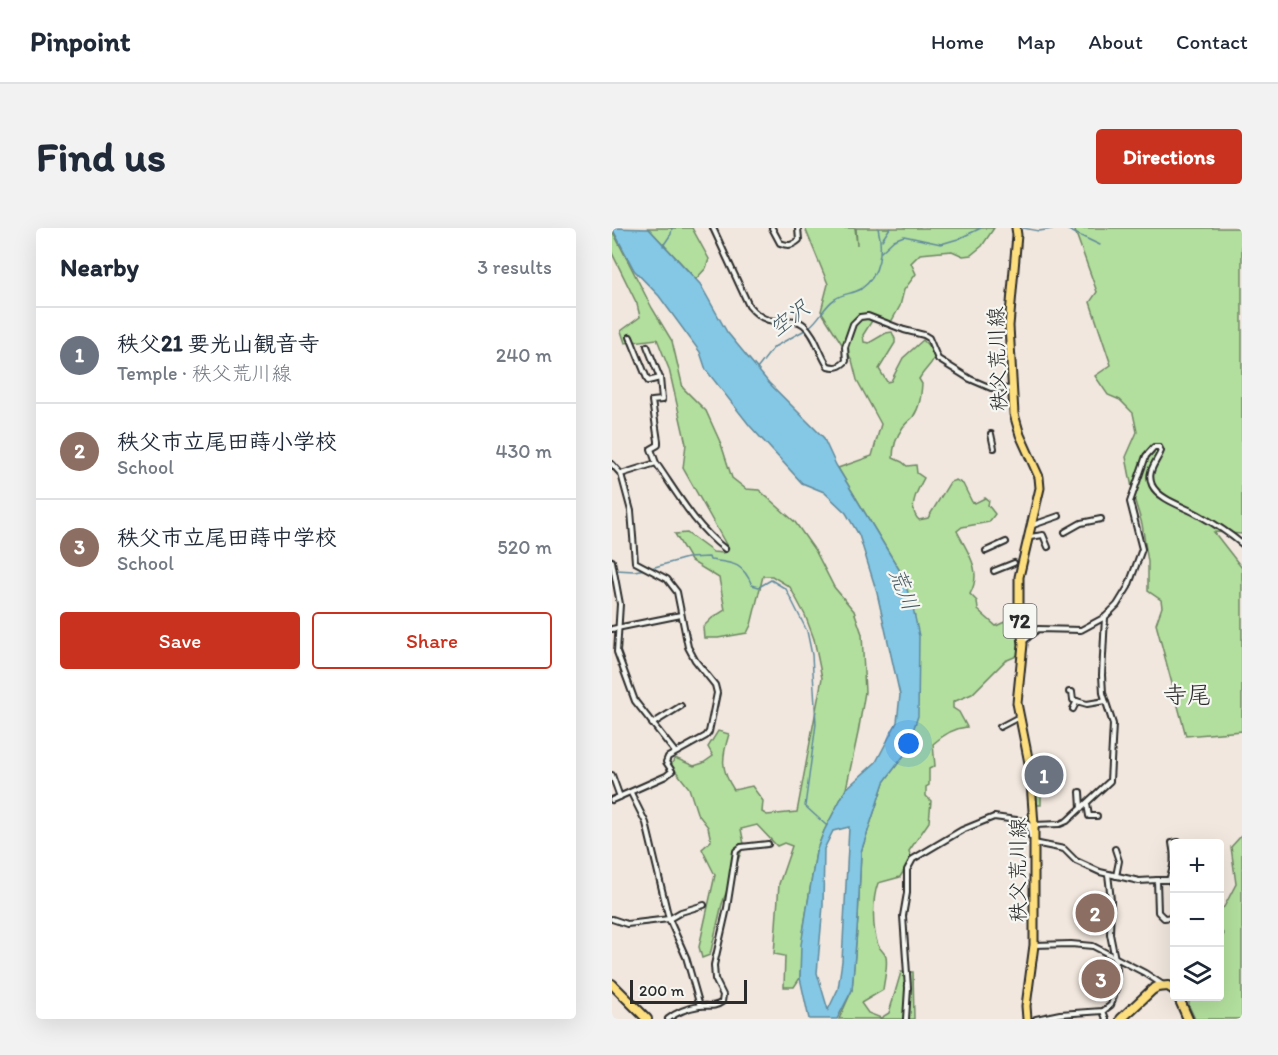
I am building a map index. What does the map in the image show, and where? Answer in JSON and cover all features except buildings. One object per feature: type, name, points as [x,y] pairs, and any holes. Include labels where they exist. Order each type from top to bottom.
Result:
[{"type":"highway","points":[[612,984],[647,1019]]},
{"type":"highway","points":[[1121,1019],[1152,990],[1163,986],[1170,987]]},
{"type":"highway","points":[[1180,1001],[1188,1019]]},
{"type":"main road","name":"秩父荒川線","points":[[1016,228],[1009,333],[1014,414],[1020,435],[1039,477],[1039,494],[1018,577],[1023,644],[1017,690],[1018,717],[1030,768],[1034,825],[1034,945],[1026,1006],[1028,1019]]},
{"type":"street","points":[[713,228],[749,306],[755,314],[772,322],[793,321],[804,325],[812,334],[828,366],[835,368],[846,361],[845,347],[853,324],[860,317],[868,316],[929,338],[938,359],[970,379],[991,388],[1013,389]]},
{"type":"street","points":[[772,228],[780,243],[786,246],[799,240],[798,228]]},
{"type":"street","points":[[630,338],[648,381],[660,378]]},
{"type":"street","points":[[647,346],[660,378],[662,400],[652,401],[658,445],[651,449],[656,463],[680,501],[711,538],[725,549]]},
{"type":"street","points":[[991,434],[994,448]]},
{"type":"street","points":[[1023,644],[1028,636],[1038,628],[1081,630],[1105,617],[1117,605],[1128,587],[1142,549],[1130,502],[1146,456],[1154,447],[1159,447],[1161,450],[1150,473],[1152,485],[1156,490],[1164,497],[1212,522],[1242,544]]},
{"type":"street","points":[[621,474],[656,463]]},
{"type":"street","points":[[612,464],[621,474],[633,520],[635,562],[667,579],[677,592],[688,647],[695,660],[715,685],[717,693],[709,732],[701,740],[675,752],[667,759],[668,767],[672,771],[657,781],[612,800]]},
{"type":"street","points":[[1032,526],[1059,516]]},
{"type":"street","points":[[1065,532],[1081,523],[1101,519]]},
{"type":"street","points":[[1029,537],[1043,534],[1048,547]]},
{"type":"street","points":[[986,551],[1006,542]]},
{"type":"street","points":[[612,561],[620,604],[617,652],[635,701],[675,752]]},
{"type":"street","points":[[994,571],[1014,563]]},
{"type":"street","points":[[612,629],[681,615]]},
{"type":"street","points":[[1034,825],[1060,824],[1072,818],[1108,784],[1111,777],[1113,724],[1103,693],[1102,675],[1105,617]]},
{"type":"street","points":[[1069,692],[1072,692],[1073,700],[1087,704],[1105,701]]},
{"type":"street","points":[[1073,710],[1077,701]]},
{"type":"street","points":[[652,724],[681,706]]},
{"type":"street","points":[[1000,726],[1018,717]]},
{"type":"street","points":[[612,775],[620,797]]},
{"type":"street","points":[[1080,792],[1081,809]]},
{"type":"street","points":[[631,793],[646,823],[669,919],[686,957],[700,1006]]},
{"type":"street","points":[[1087,804],[1089,816],[1097,816]]},
{"type":"street","points":[[906,1019],[908,988],[903,916],[907,892],[907,870],[913,859],[962,830],[994,817],[1024,821],[1029,825],[1031,837],[1034,840],[1064,849],[1076,861],[1108,874],[1139,881],[1169,880]]},
{"type":"street","points":[[668,1019],[682,1010],[700,1006],[716,1006],[722,1002],[723,995],[715,979],[714,965],[727,908],[736,851],[741,848],[768,844]]},
{"type":"street","points":[[1115,849],[1119,861],[1116,876]]},
{"type":"street","points":[[1036,1019],[1060,1014],[1104,1011],[1111,1005],[1116,989],[1117,969],[1110,934],[1111,900],[1108,874]]},
{"type":"street","points":[[1157,880],[1158,912],[1164,918],[1170,917]]},
{"type":"street","points":[[612,919],[627,924],[669,919],[681,912],[704,905]]},
{"type":"street","points":[[1034,945],[1088,945],[1115,956],[1154,978],[1163,986]]},
{"type":"street","points":[[1104,1011],[1106,1019]]},
{"type":"green space","points":[[648,228],[692,228],[709,259],[706,268],[696,279]]},
{"type":"green space","points":[[805,228],[855,228],[857,245],[856,228],[994,228],[982,246],[971,255],[963,256],[952,251],[920,254],[911,263],[916,274],[904,290],[900,306],[891,322],[875,316],[863,335],[864,342],[869,343],[892,332],[895,343],[879,369],[887,382],[891,381],[903,358],[923,340],[933,352],[933,360],[919,379],[922,384],[917,409],[898,435],[893,458],[907,466],[916,465],[917,473],[924,478],[913,505],[915,515],[919,520],[928,518],[950,482],[956,480],[963,484],[972,502],[975,503],[985,498],[989,501],[988,505],[995,514],[989,522],[962,527],[957,531],[974,570],[974,586],[970,594],[977,601],[978,610],[996,626],[1015,617],[1018,623],[1019,655],[1005,661],[972,694],[953,702],[953,708],[959,712],[967,727],[949,733],[933,744],[935,766],[929,769],[929,785],[926,787],[926,796],[931,801],[929,822],[909,851],[911,859],[900,877],[878,883],[876,890],[874,923],[878,945],[886,957],[886,973],[883,990],[861,1003],[868,1013],[881,1018],[889,1013],[901,972],[913,972],[914,1019],[839,1019],[852,990],[861,852],[884,782],[905,754],[900,571],[838,468],[872,456],[881,424],[857,380],[852,360],[821,311],[828,284]]},
{"type":"green space","points":[[1074,228],[1242,228],[1242,534],[1214,532],[1242,568],[1242,731],[1186,736],[1156,624],[1162,607],[1161,600],[1148,591],[1148,562],[1142,524],[1126,457],[1137,432],[1133,413],[1120,400],[1108,395],[1095,376],[1111,365],[1090,302],[1097,292]]},
{"type":"green space","points":[[612,230],[652,308],[672,341],[683,388],[706,411],[721,444],[732,478],[746,489],[759,490],[795,522],[816,552],[834,587],[854,611],[862,634],[865,692],[858,733],[846,789],[824,831],[816,852],[803,933],[800,978],[794,987],[784,987],[785,956],[774,954],[779,884],[792,846],[784,843],[777,846],[757,825],[741,829],[744,844],[722,904],[710,955],[702,958],[699,947],[715,875],[702,849],[711,841],[708,827],[697,813],[689,788],[671,765],[675,758],[694,766],[703,763],[713,756],[708,747],[718,731],[729,734],[724,769],[734,790],[752,786],[763,801],[762,812],[767,815],[797,812],[822,678],[814,639],[805,615],[790,587],[772,576],[763,576],[747,633],[704,638],[703,627],[725,610],[719,578],[691,561],[675,534],[687,533],[713,552],[723,553],[728,548],[683,468],[686,444],[669,369],[657,339],[625,343],[621,331],[640,317],[637,304],[612,253]]},
{"type":"green space","points":[[1046,781],[1051,781],[1052,793],[1041,793],[1041,805],[1037,805],[1036,788],[1046,787]]},
{"type":"green space","points":[[1242,835],[1242,1019],[1195,1019],[1189,1001],[1224,1001],[1224,907],[1236,884],[1231,847]]},
{"type":"water","name":"荒川","points":[[612,228],[649,229],[700,284],[727,332],[769,383],[823,437],[836,465],[900,571],[912,603],[919,636],[918,716],[905,754],[884,782],[861,852],[852,990],[837,1019],[809,1019],[800,978],[801,945],[816,852],[824,831],[846,789],[876,762],[897,722],[900,695],[877,593],[859,535],[846,513],[824,492],[802,483],[750,426],[706,370],[700,352],[659,296],[634,270]],"holes":[[[849,827],[842,961],[838,989],[828,1010],[817,973],[823,906],[824,849],[833,831]]]},
{"type":"waterway","points":[[663,246],[672,228]]},
{"type":"waterway","name":"空沢","points":[[809,327],[831,302],[838,297],[861,289],[873,276],[880,252],[878,228]]},
{"type":"waterway","points":[[882,240],[890,228]]},
{"type":"waterway","points":[[881,252],[894,240],[904,236],[941,244],[981,228]]},
{"type":"waterway","points":[[1023,228],[1039,231],[1059,228]]},
{"type":"waterway","points":[[1064,228],[1100,245]]},
{"type":"waterway","name":"空沢","points":[[757,369],[774,347],[805,330]]},
{"type":"waterway","points":[[612,557],[616,570],[646,569]]},
{"type":"waterway","points":[[651,568],[687,558],[709,557],[710,560],[736,565],[744,572],[752,585],[759,587],[771,580],[786,589],[807,631],[812,655],[816,724],[805,806],[826,825]]},
{"type":"place","name":"秩父21 要光山観音寺","points":[[1044,775]]},
{"type":"place","name":"秩父市立尾田蒔小学校","points":[[1095,913]]},
{"type":"place","name":"秩父市立尾田蒔中学校","points":[[1101,979]]},
{"type":"district","name":"寺尾","points":[[1187,694]]}]
